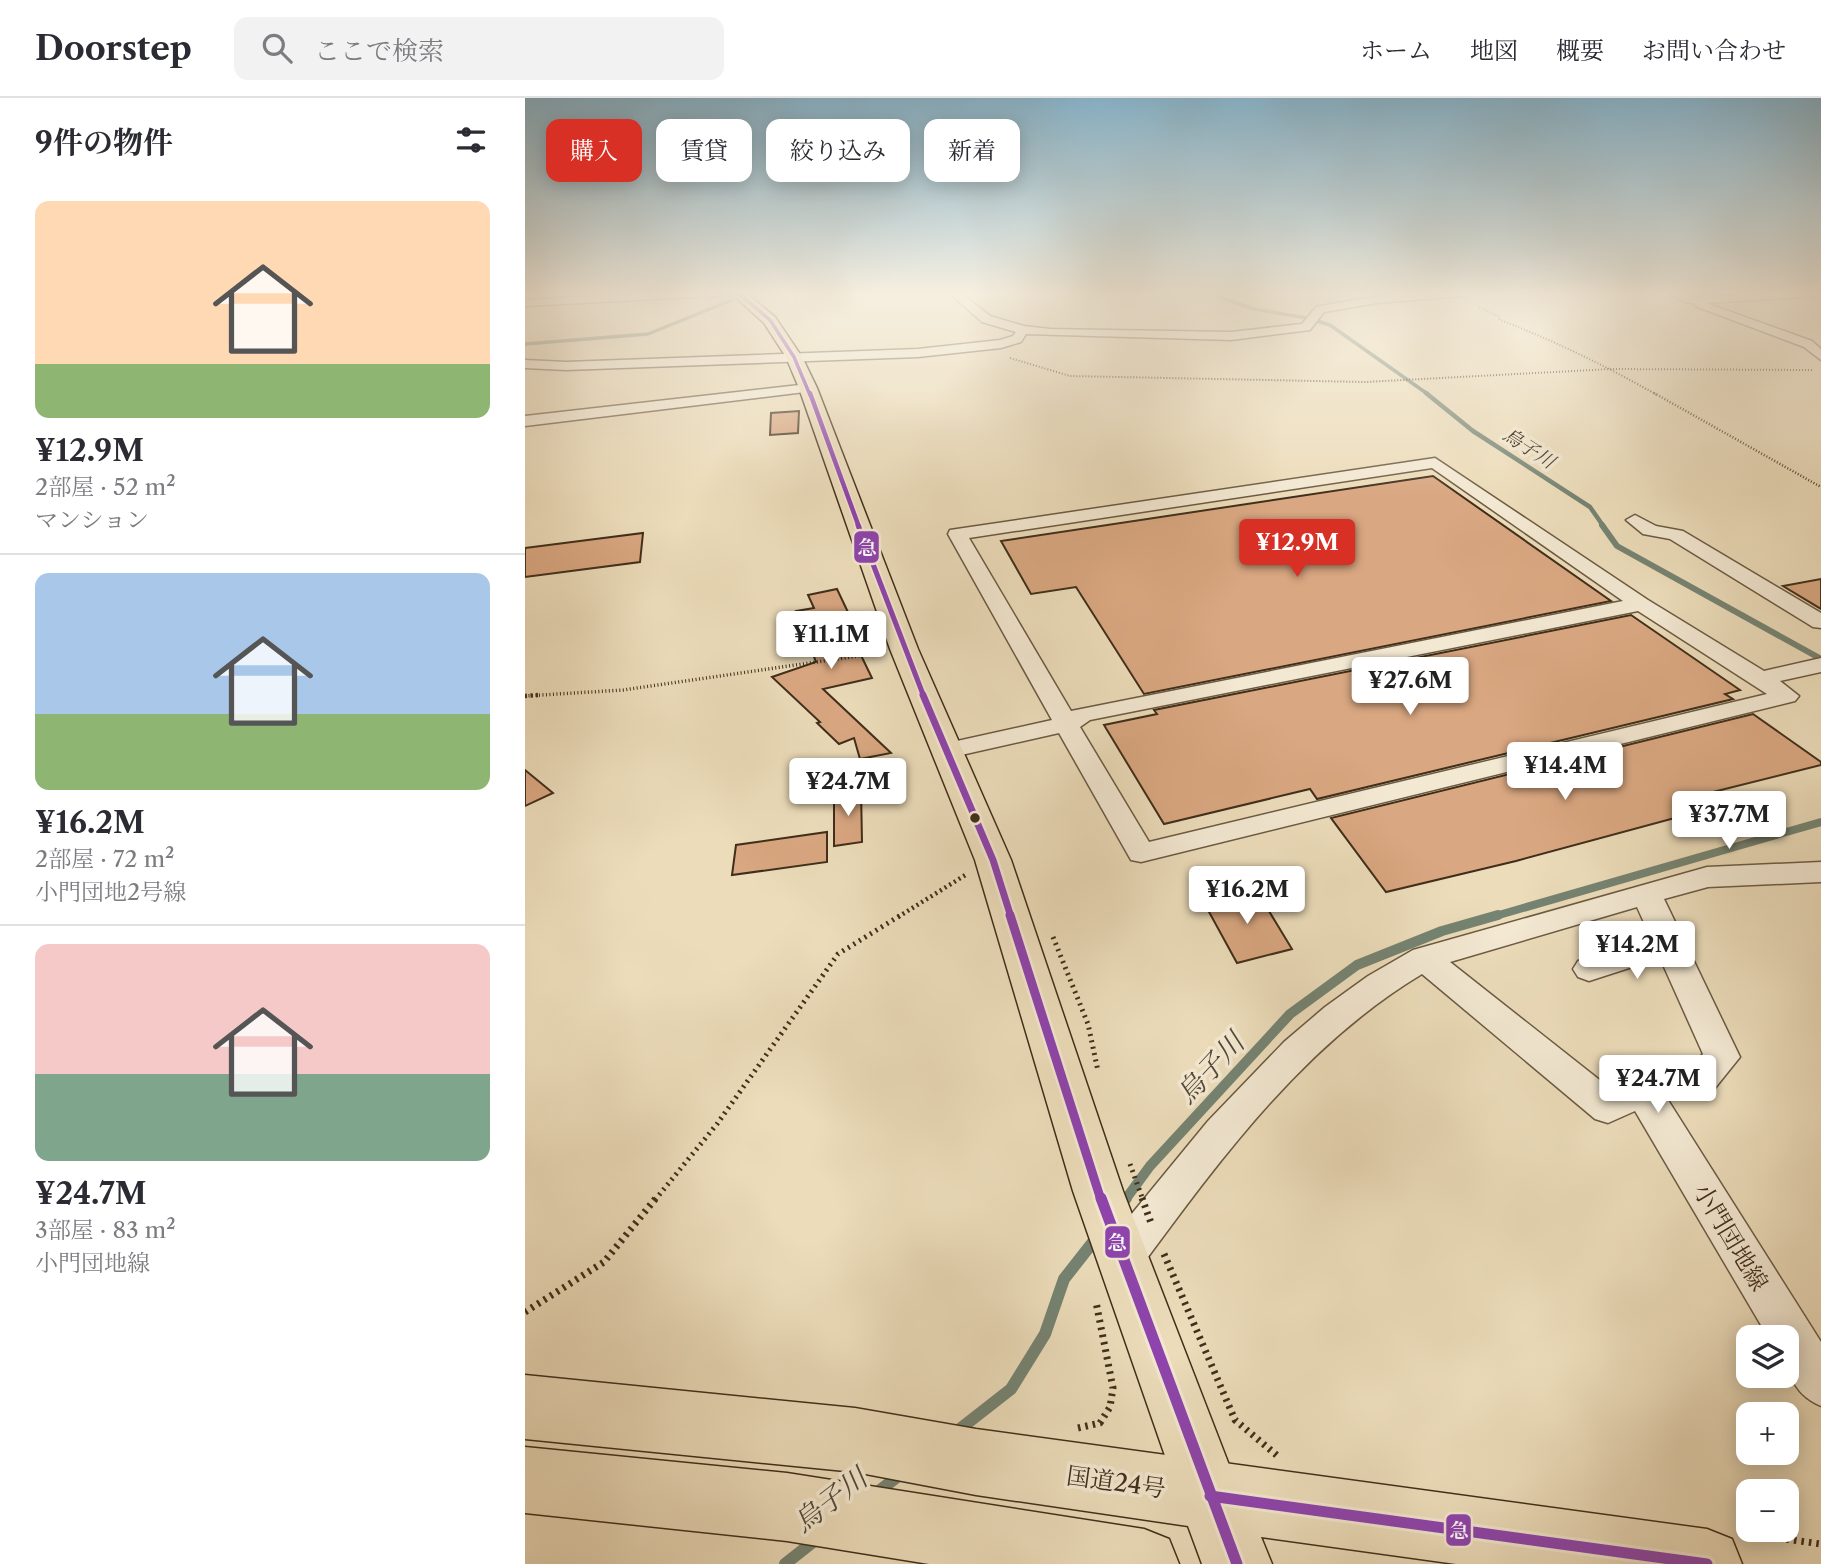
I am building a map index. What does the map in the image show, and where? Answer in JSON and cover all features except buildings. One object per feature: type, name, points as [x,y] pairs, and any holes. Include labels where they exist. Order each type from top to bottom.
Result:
[{"type":"highway","name":"国道24号","points":[[525,1407],[855,1440],[1210,1496],[1707,1564]]},
{"type":"highway","points":[[525,1480],[787,1507],[1143,1564]]},
{"type":"highway","points":[[1210,1496],[1237,1564]]},
{"type":"main road","points":[[795,360],[808,388],[904,649],[993,860],[1114,1177],[1210,1496]]},
{"type":"street","points":[[525,364],[566,366],[725,360]]},
{"type":"street","points":[[525,421],[808,388]]},
{"type":"street","points":[[1435,463],[1641,604],[1761,679],[1787,696],[1141,853],[957,534],[1435,463]]},
{"type":"street","points":[[1635,520],[1650,530],[1676,535],[1821,622]]},
{"type":"street","points":[[948,750],[1068,724],[1082,714],[1641,604]]},
{"type":"street","points":[[1761,679],[1814,667]]},
{"type":"street","points":[[1137,1251],[1284,1062],[1388,976],[1424,958],[1707,877],[1821,872]]},
{"type":"street","points":[[1424,958],[1608,1108],[1642,1090],[1698,1083],[1723,1057],[1647,893]]},
{"type":"street","points":[[1589,969],[1670,943]]},
{"type":"street","name":"小門団地線","points":[[1642,1090],[1821,1383]]},
{"type":"path","points":[[1017,360],[1070,376],[1397,382],[1611,369],[1821,370]]},
{"type":"path","points":[[1594,360],[1821,487]]},
{"type":"path","points":[[525,696],[622,690],[904,649]]},
{"type":"path","points":[[525,1312],[604,1262],[717,1124],[838,954],[887,921],[993,860]]},
{"type":"path","points":[[1114,1177],[1137,1251],[1235,1420],[1284,1461]]},
{"type":"path","points":[[1069,1428],[1100,1423],[1109,1408],[1137,1251]]},
{"type":"waterway","name":"烏子川","points":[[1380,360],[1429,395]]},
{"type":"waterway","name":"烏子川","points":[[1426,393],[1473,431],[1590,507],[1604,527]]},
{"type":"waterway","name":"烏子川","points":[[1602,525],[1617,546],[1821,659]]},
{"type":"waterway","name":"烏子川","points":[[1492,917],[1821,822]]},
{"type":"waterway","name":"烏子川","points":[[1125,1200],[1150,1166],[1290,1014],[1357,965],[1442,931],[1498,915]]},
{"type":"waterway","name":"烏子川","points":[[1119,1207],[1126,1198]]},
{"type":"waterway","name":"烏子川","points":[[956,1432],[1011,1389],[1045,1334],[1064,1279],[1097,1237]]},
{"type":"waterway","name":"烏子川","points":[[875,1494],[901,1474]]},
{"type":"waterway","name":"烏子川","points":[[785,1564],[818,1538]]},
{"type":"transit line","name":"急","points":[[796,360],[904,649],[993,860],[1098,1191],[1237,1564]]},
{"type":"transit line","name":"急","points":[[1210,1496],[1707,1564]]}]
